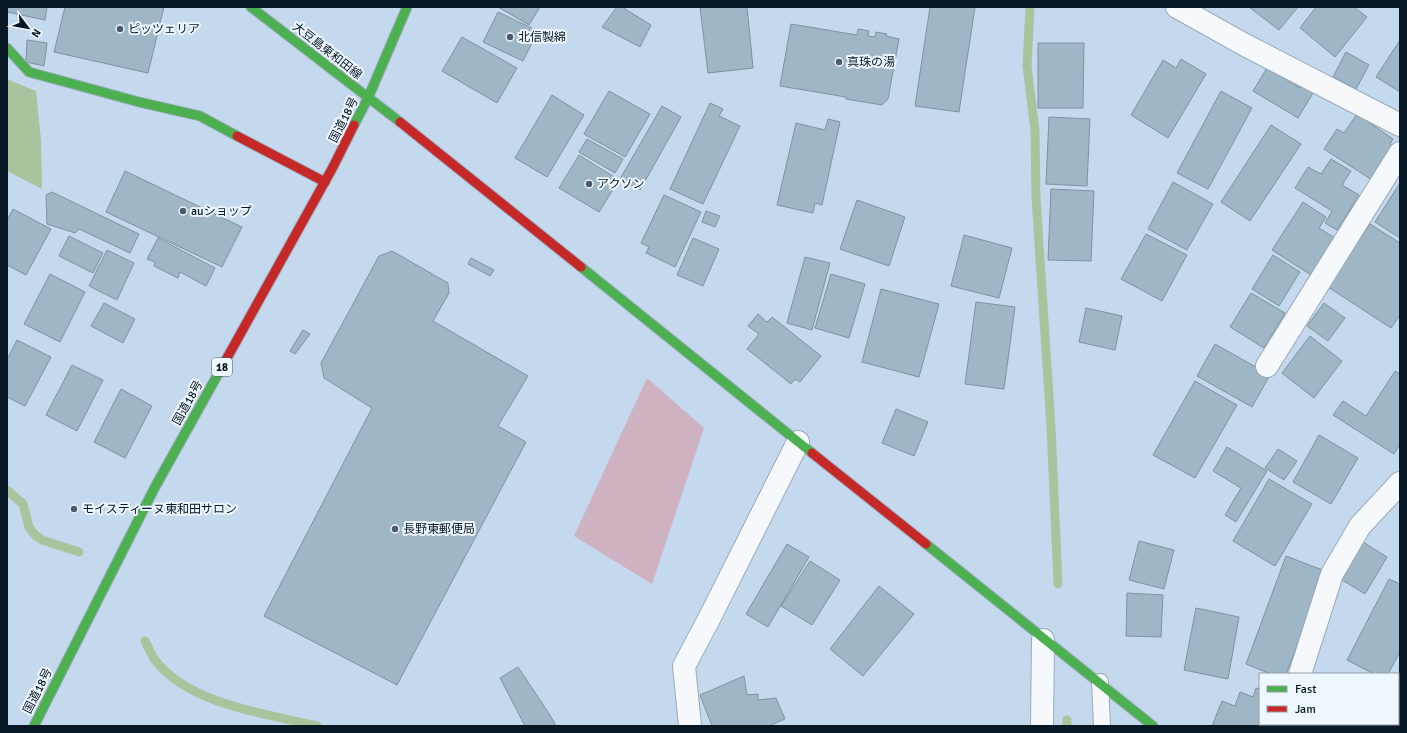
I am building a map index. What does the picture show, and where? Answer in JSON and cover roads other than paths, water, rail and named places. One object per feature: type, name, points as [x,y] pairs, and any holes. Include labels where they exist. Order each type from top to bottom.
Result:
[{"type":"main road","name":"大豆島東和田線","points":[[252,7],[798,442],[1043,640],[1100,682],[1153,726]]},
{"type":"main road","name":"国道18号","points":[[34,726],[155,487],[325,182],[368,98],[407,7]]},
{"type":"main road","points":[[7,48],[29,72],[139,102],[200,116],[325,182]]},
{"type":"street","points":[[1177,7],[1245,45],[1400,124]]},
{"type":"street","points":[[1267,366],[1400,153]]},
{"type":"street","points":[[690,726],[684,666],[798,442]]},
{"type":"street","points":[[1300,673],[1332,574],[1360,526],[1400,483]]},
{"type":"street","points":[[1042,726],[1043,640]]},
{"type":"lane","points":[[1100,682],[1102,726]]},
{"type":"waterway","points":[[1030,7],[1027,66],[1035,131],[1036,198],[1051,427],[1058,584]]},
{"type":"waterway","points":[[7,490],[23,504],[29,527],[35,535],[42,540],[79,552]]},
{"type":"waterway","points":[[145,641],[155,660],[169,675],[187,687],[230,705],[317,726]]},
{"type":"waterway","points":[[1067,720],[1067,726]]},
{"type":"place","name":"ピッツェリア","points":[[120,29]]},
{"type":"place","name":"北信製綿","points":[[510,37]]},
{"type":"place","name":"真珠の湯","points":[[839,62]]},
{"type":"place","name":"アクソン","points":[[589,184]]},
{"type":"place","name":"auショップ","points":[[183,211]]},
{"type":"place","name":"モイスティーヌ東和田サロン","points":[[74,509]]},
{"type":"place","name":"長野東郵便局","points":[[395,529]]}]
